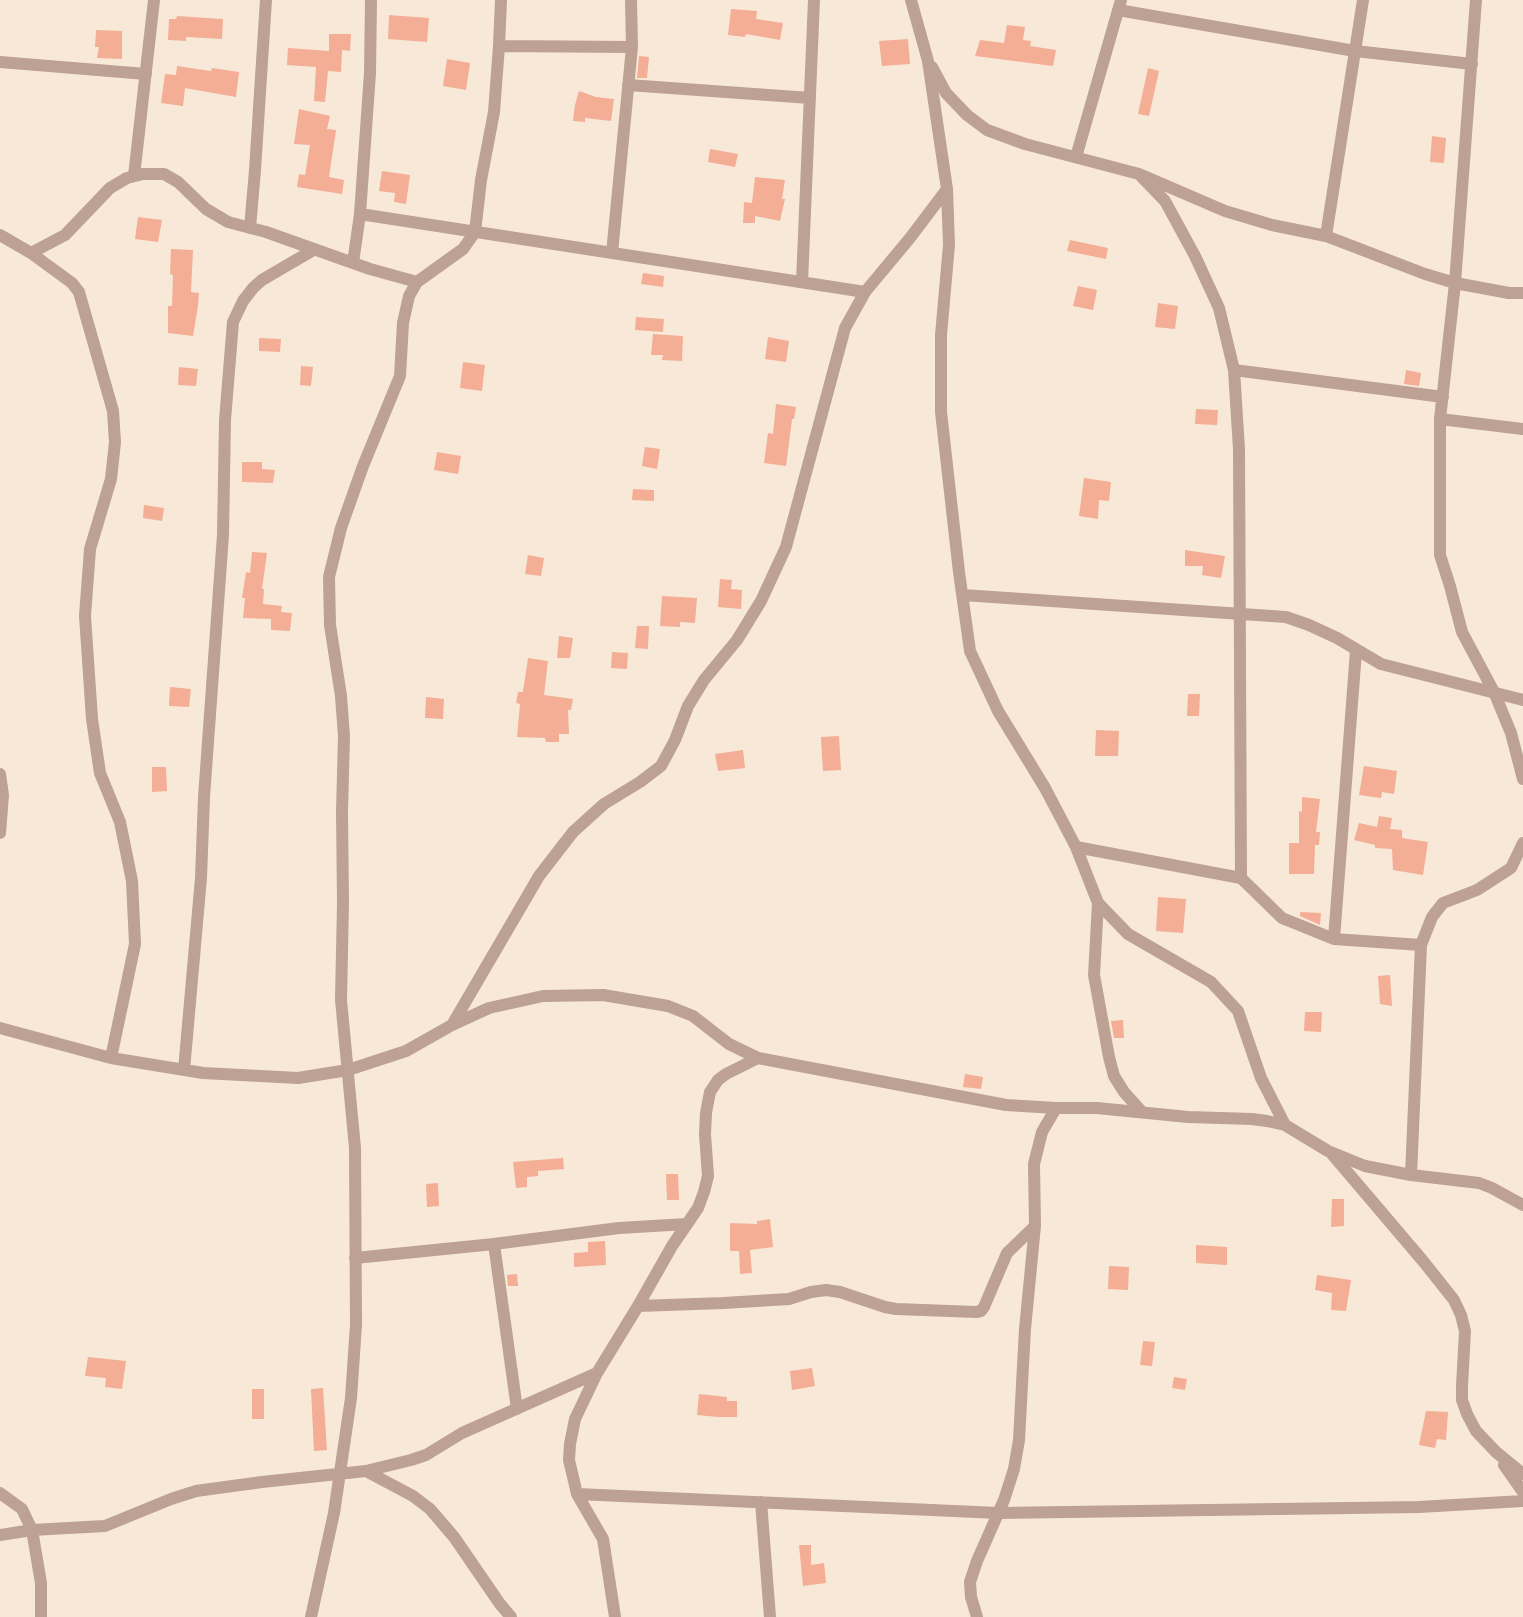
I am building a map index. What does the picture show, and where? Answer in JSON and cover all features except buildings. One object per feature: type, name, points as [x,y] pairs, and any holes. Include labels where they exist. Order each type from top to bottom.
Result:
[{"type":"street","points":[[134,176],[154,0]]},
{"type":"street","points":[[250,228],[266,0]]},
{"type":"street","points":[[354,263],[360,214],[370,73],[371,0]]},
{"type":"street","points":[[311,1617],[334,1513],[351,1398],[356,1325],[355,1148],[341,1000],[344,736],[341,696],[330,624],[328,577],[341,528],[356,483],[400,376],[404,323],[410,296],[417,282],[463,249],[475,232],[481,180],[494,112],[500,46],[501,0]]},
{"type":"street","points":[[612,253],[632,46],[631,0]]},
{"type":"street","points":[[802,282],[814,0]]},
{"type":"street","points":[[911,0],[928,60],[948,189],[949,245],[940,335],[941,412],[970,651],[998,712],[1045,788],[1076,847],[1098,903],[1128,934],[1211,982],[1238,1011],[1261,1078],[1284,1125]]},
{"type":"street","points":[[1326,236],[1364,0]]},
{"type":"street","points":[[1476,0],[1455,283],[1440,419],[1440,556],[1462,632],[1494,692],[1511,734],[1523,779]]},
{"type":"street","points":[[1076,157],[1120,5],[1355,51],[1472,64]]},
{"type":"street","points":[[500,46],[632,46]]},
{"type":"street","points":[[928,60],[946,92],[967,115],[987,130],[1024,144],[1139,174],[1225,211],[1272,226],[1326,236],[1425,274],[1455,283],[1509,293],[1523,293]]},
{"type":"street","points":[[0,62],[146,74]]},
{"type":"street","points":[[628,85],[810,98]]},
{"type":"street","points":[[32,253],[65,235],[110,188],[134,176],[164,174],[178,182],[206,209],[228,222],[417,282]]},
{"type":"street","points":[[1139,174],[1165,201],[1196,256],[1219,308],[1234,370],[1239,449],[1241,878]]},
{"type":"street","points":[[452,1025],[540,876],[573,832],[585,820],[604,804],[640,782],[661,766],[675,740],[688,706],[704,680],[737,640],[762,600],[786,547],[845,328],[865,292],[948,189]]},
{"type":"street","points":[[360,214],[865,292]]},
{"type":"street","points":[[0,235],[32,253],[72,283],[79,292],[113,411],[115,442],[111,479],[90,549],[85,616],[92,720],[100,773],[120,822],[132,881],[135,944],[110,1058]]},
{"type":"street","points":[[184,1070],[200,878],[204,797],[222,555],[225,420],[233,322],[243,301],[253,288],[262,280],[315,249]]},
{"type":"street","points":[[1234,370],[1442,397]]},
{"type":"street","points":[[1440,419],[1523,429]]},
{"type":"street","points":[[962,594],[1286,618],[1309,625],[1336,638],[1381,664],[1523,700]]},
{"type":"street","points":[[1334,939],[1356,651]]},
{"type":"street","points":[[0,774],[2,795],[0,833]]},
{"type":"street","points":[[1411,1175],[1421,945],[1432,917],[1443,903],[1477,890],[1512,868],[1523,843]]},
{"type":"street","points":[[1076,847],[1241,878],[1282,918],[1334,939],[1421,945]]},
{"type":"street","points":[[1098,903],[1094,975],[1108,1057],[1114,1076],[1124,1092],[1142,1112]]},
{"type":"street","points":[[0,1028],[110,1058],[203,1073],[298,1078],[348,1070],[406,1050],[452,1025],[490,1008],[542,996],[603,995],[676,1009],[693,1016],[729,1044],[758,1058],[1006,1105],[1097,1108],[1188,1117],[1252,1119],[1284,1125],[1328,1150],[1365,1166],[1411,1175],[1479,1184],[1492,1188],[1523,1205]]},
{"type":"street","points":[[615,1617],[603,1538],[577,1494],[569,1460],[575,1419],[597,1373],[672,1246],[698,1208],[708,1176],[705,1127],[710,1092],[718,1080],[726,1074],[758,1058]]},
{"type":"street","points":[[977,1617],[971,1597],[970,1582],[977,1561],[1004,1500],[1014,1469],[1019,1440],[1025,1330],[1035,1226],[1034,1164],[1042,1132],[1056,1108]]},
{"type":"street","points":[[1328,1150],[1423,1260],[1454,1300],[1461,1315],[1465,1331],[1462,1400],[1466,1414],[1476,1432],[1496,1452],[1523,1474]]},
{"type":"street","points":[[355,1258],[494,1244],[620,1228],[687,1224]]},
{"type":"street","points":[[638,1306],[789,1299],[811,1292],[826,1290],[840,1292],[885,1307],[981,1311],[1006,1253],[1035,1226]]},
{"type":"street","points":[[494,1244],[517,1408]]},
{"type":"street","points":[[0,1535],[32,1530],[104,1526],[171,1499],[196,1492],[366,1470],[426,1455],[462,1433],[597,1373]]},
{"type":"street","points":[[1496,1452],[1523,1492]]},
{"type":"street","points":[[366,1470],[413,1496],[430,1509],[454,1536],[500,1604],[511,1617]]},
{"type":"street","points":[[0,1493],[22,1509],[32,1530],[41,1583],[41,1617]]},
{"type":"street","points":[[577,1494],[998,1513],[1419,1507],[1523,1501]]},
{"type":"street","points":[[761,1502],[766,1616]]}]
